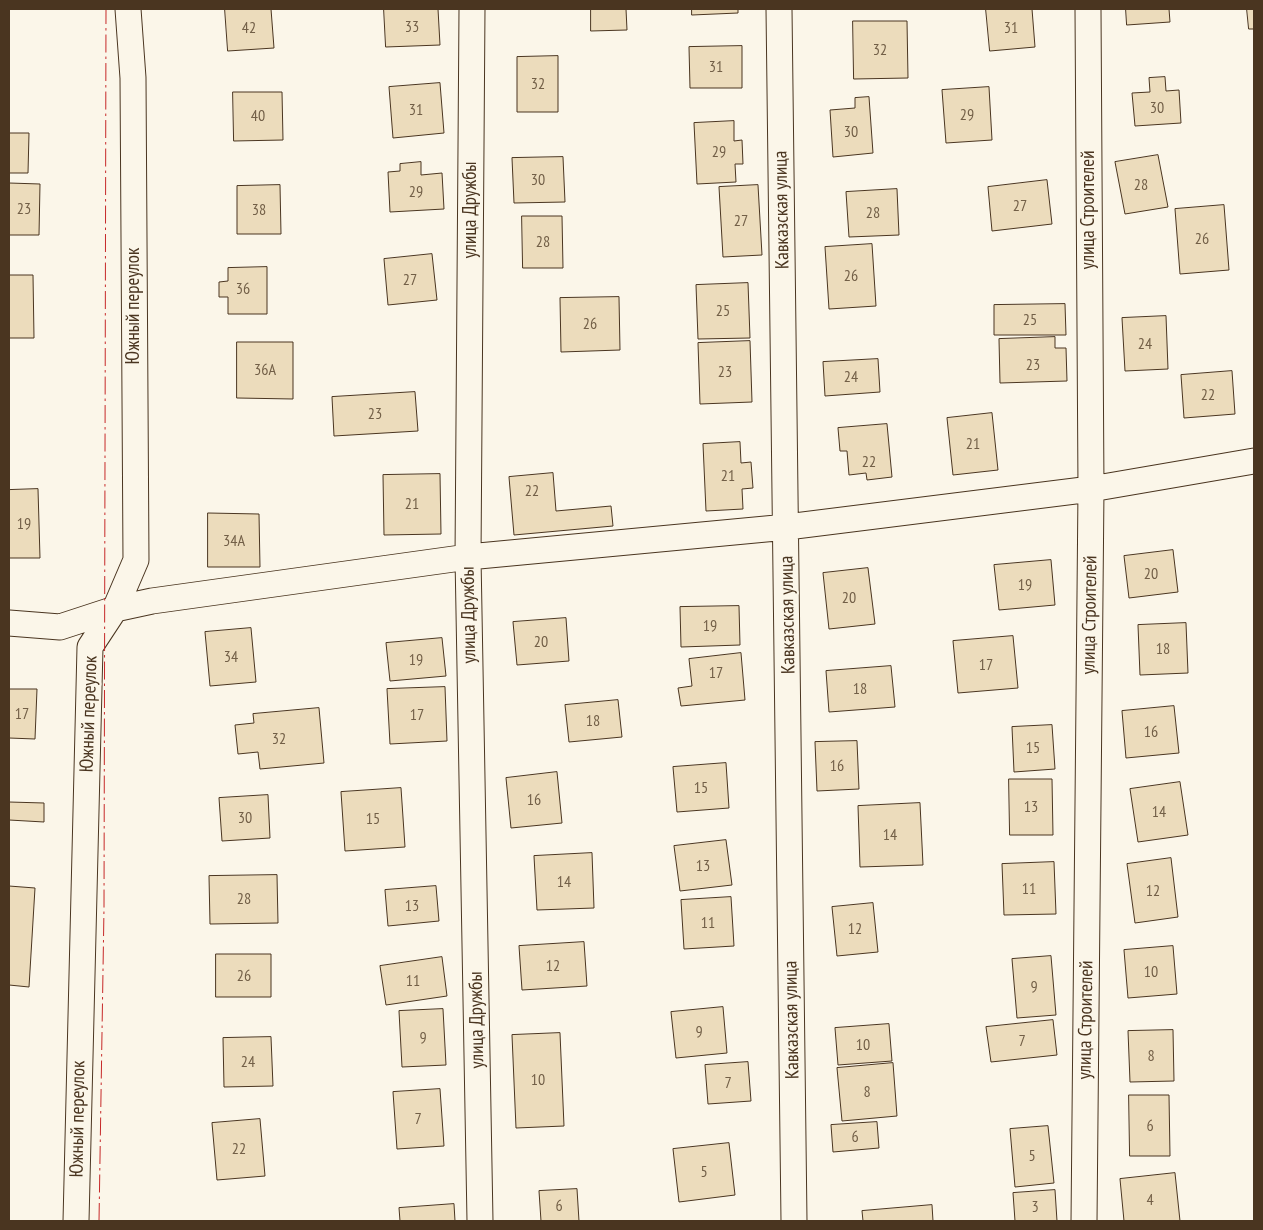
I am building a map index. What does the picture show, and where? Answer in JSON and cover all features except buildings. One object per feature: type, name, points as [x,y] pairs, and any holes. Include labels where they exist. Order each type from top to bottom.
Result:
[{"type":"street","name":"Южный переулок","points":[[76,1221],[90,647],[115,609],[136,560],[133,78],[128,9]]},
{"type":"street","name":"улица Дружбы","points":[[472,9],[468,557],[480,1221]]},
{"type":"street","name":"Кавказская улица","points":[[779,9],[787,527],[794,1221]]},
{"type":"street","name":"улица Строителей","points":[[1084,1221],[1091,489],[1088,9]]},
{"type":"street","points":[[9,623],[60,627],[115,609],[152,601],[468,557],[787,527],[1091,489],[1254,461]]},
{"type":"power","points":[[99,1221],[104,908],[106,9]]}]
